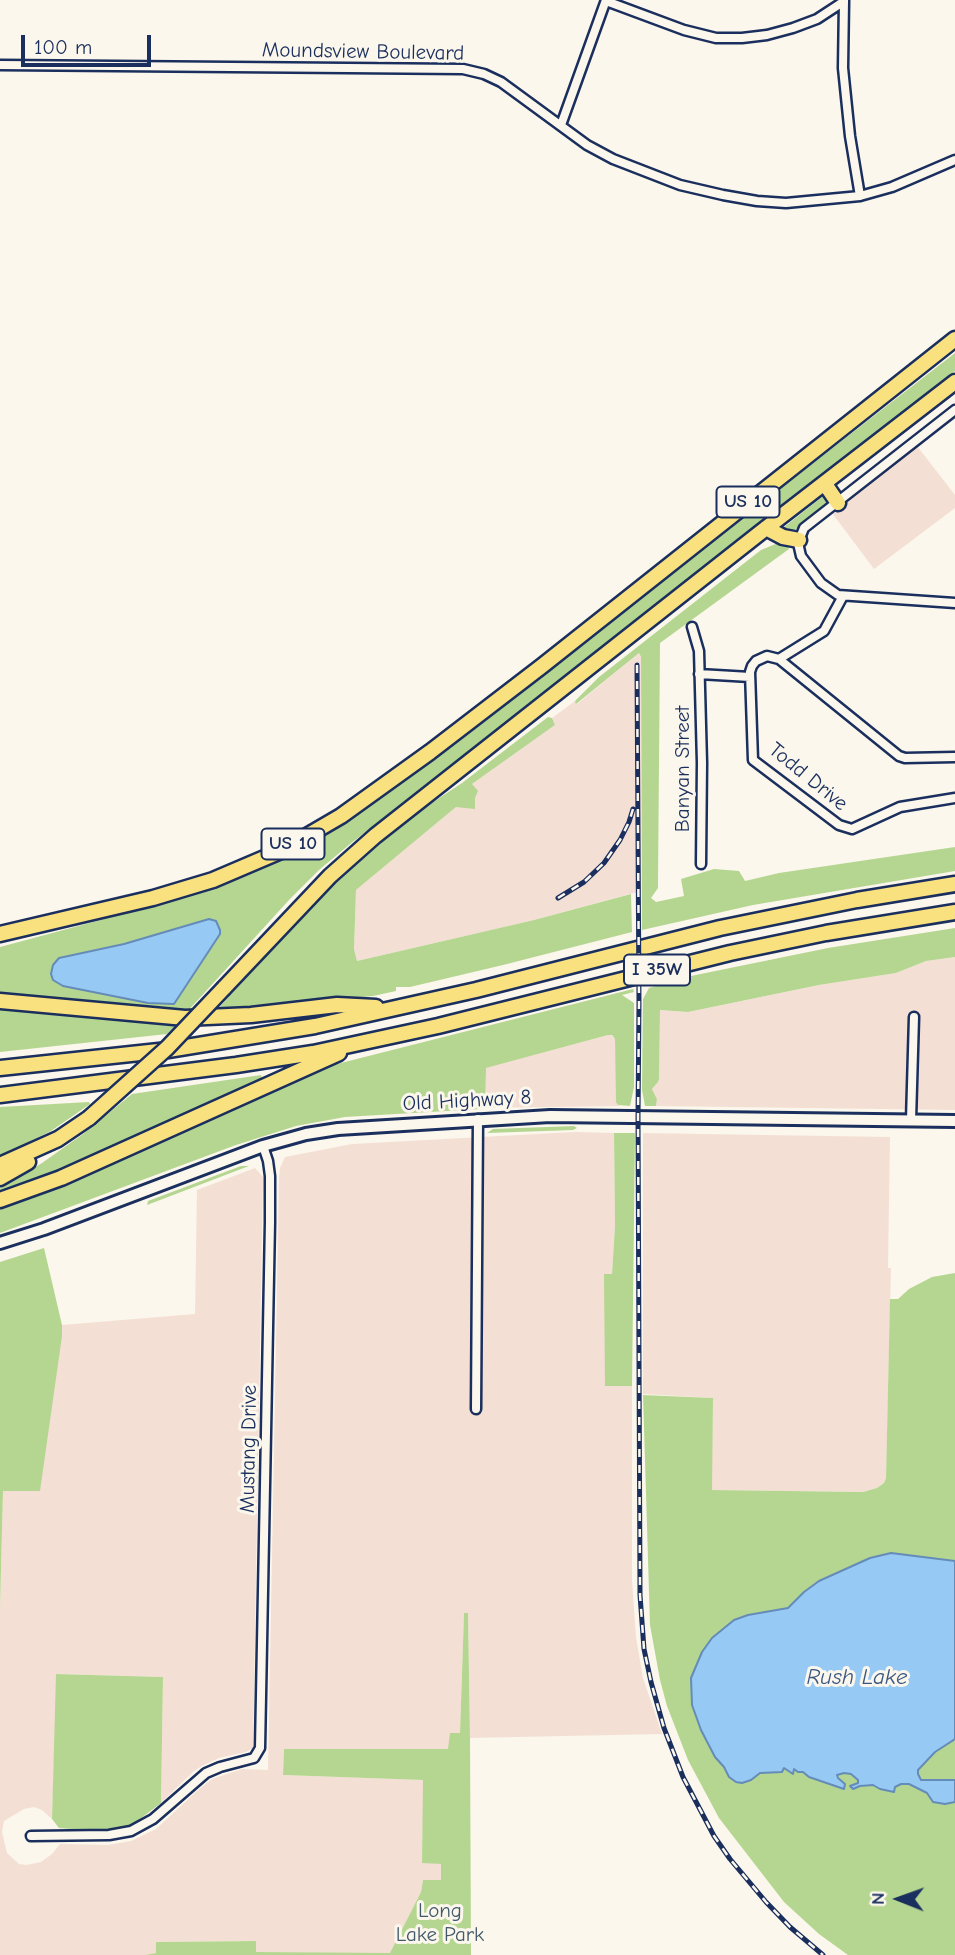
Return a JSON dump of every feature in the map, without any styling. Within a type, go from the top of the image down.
[{"type":"highway","name":"US 10","points":[[0,934],[153,898],[213,880],[281,851],[341,816],[542,666],[955,339]]},
{"type":"highway","name":"US 10","points":[[0,1165],[35,1151],[83,1122],[135,1079],[167,1048],[330,876],[375,836],[955,382]]},
{"type":"highway","points":[[825,484],[838,503]]},
{"type":"highway","points":[[763,530],[799,540]]},
{"type":"highway","name":"I 35W","points":[[0,1068],[168,1050],[315,1026],[476,990],[720,928],[820,906],[950,884]]},
{"type":"highway","name":"I 35W","points":[[0,1094],[236,1065],[362,1043],[741,950],[862,926],[955,912]]},
{"type":"highway","points":[[0,1001],[185,1018],[251,1015],[337,1004],[395,1008]]},
{"type":"highway","points":[[0,1200],[61,1178],[362,1043]]},
{"type":"highway","points":[[0,1178],[57,1143],[83,1122]]},
{"type":"street","points":[[561,125],[606,0],[684,30],[716,38],[767,35],[793,28],[817,19],[844,1]]},
{"type":"street","points":[[844,1],[843,68],[860,196]]},
{"type":"street","name":"Moundsview Boulevard","points":[[0,65],[463,69],[501,82],[587,145],[613,159],[680,185],[757,201],[786,203],[860,196],[892,187],[955,160]]},
{"type":"street","points":[[955,410],[804,528],[799,540],[801,556],[821,583],[838,595],[955,603]]},
{"type":"street","points":[[779,659],[824,631],[843,596]]},
{"type":"street","name":"Banyan Street","points":[[692,627],[699,651],[701,864]]},
{"type":"street","points":[[750,677],[752,666],[761,658],[767,656],[779,659],[899,756],[955,757]]},
{"type":"street","name":"Banyan Street","points":[[699,674],[750,677]]},
{"type":"street","name":"Todd Drive","points":[[750,677],[753,760],[839,825],[852,829],[900,807],[955,798]]},
{"type":"street","points":[[911,1120],[914,1017]]},
{"type":"street","name":"Old Highway 8","points":[[0,1243],[263,1146],[306,1134],[338,1129],[478,1119],[581,1116],[955,1121]]},
{"type":"street","points":[[476,1409],[478,1119]]},
{"type":"street","name":"Mustang Drive","points":[[31,1836],[109,1835],[131,1831],[153,1819],[206,1773],[254,1758],[258,1754],[263,1652],[270,1222],[270,1176],[263,1146]]},
{"type":"shaded area","points":[[917,446],[955,495],[955,508],[874,569],[832,513]]},
{"type":"shaded area","points":[[639,653],[641,891],[534,920],[357,961],[354,949],[356,890],[456,807],[474,805],[472,784],[555,725],[552,718],[575,701],[577,704]]},
{"type":"shaded area","points":[[955,957],[955,1110],[656,1106],[657,1099],[652,1089],[659,1079],[660,1010],[688,1012],[819,985],[896,973],[926,961]]},
{"type":"shaded area","points":[[608,1035],[615,1039],[620,1106],[483,1108],[485,1068]]},
{"type":"shaded area","points":[[574,1132],[614,1133],[615,1226],[612,1274],[605,1274],[605,1385],[632,1386],[632,1580],[636,1637],[643,1678],[662,1734],[470,1738],[468,1613],[464,1613],[460,1733],[448,1749],[284,1749],[283,1775],[424,1780],[422,1862],[441,1864],[441,1880],[423,1880],[421,1892],[390,1954],[255,1952],[255,1941],[156,1942],[156,1953],[145,1955],[0,1955],[0,1609],[3,1490],[39,1491],[62,1325],[195,1314],[197,1190],[255,1168],[263,1177],[253,1748],[202,1766],[161,1803],[163,1677],[57,1674],[52,1819],[34,1807],[24,1809],[4,1821],[2,1832],[7,1853],[19,1864],[26,1865],[41,1862],[60,1844],[108,1845],[131,1841],[156,1829],[212,1779],[242,1769],[268,1770],[279,1177],[285,1157],[352,1144]]},
{"type":"shaded area","points":[[643,1133],[890,1137],[888,1268],[891,1268],[886,1478],[877,1488],[863,1492],[711,1490],[713,1398],[643,1394]]},
{"type":"green space","points":[[955,353],[955,371],[319,870],[186,1013],[0,997],[0,947],[228,883],[295,852],[372,805]],"holes":[[[219,934],[174,1004],[148,1003],[63,986],[59,958],[124,944]]]},
{"type":"green space","points":[[827,493],[830,500],[828,507],[796,529],[785,531],[783,528]]},
{"type":"green space","points":[[778,543],[787,544],[789,549],[660,643],[658,888],[651,898],[656,902],[684,896],[681,879],[714,869],[739,871],[745,881],[779,873],[955,847],[955,871],[753,905],[642,930],[639,653],[576,704],[575,701],[599,677],[761,550]]},
{"type":"green space","points":[[548,717],[552,718],[555,725],[472,784],[478,791],[475,809],[456,807],[356,890],[354,949],[357,961],[534,920],[631,894],[632,932],[410,987],[396,987],[396,991],[373,996],[216,1011],[316,899],[340,876],[415,814],[462,783]]},
{"type":"green space","points":[[955,928],[955,957],[926,961],[896,973],[819,985],[688,1012],[660,1010],[659,1079],[652,1089],[657,1099],[656,1106],[645,1106],[642,1090],[643,999],[649,988],[691,976],[828,948]]},
{"type":"green space","points":[[633,989],[634,992],[622,995],[634,1003],[634,1087],[630,1106],[618,1105],[616,1102],[615,1039],[608,1035],[486,1068],[485,1103],[481,1109],[345,1117],[296,1126],[236,1145],[0,1233],[0,1204],[125,1157],[280,1084],[333,1065]]},
{"type":"green space","points":[[0,1005],[180,1022],[167,1034],[0,1052]]},
{"type":"green space","points":[[261,1075],[263,1083],[160,1131],[0,1195],[0,1188],[83,1134],[132,1094]]},
{"type":"green space","points":[[90,1104],[51,1131],[0,1156],[0,1107]]},
{"type":"green space","points":[[577,1128],[573,1130],[487,1133],[493,1129]]},
{"type":"green space","points":[[614,1133],[635,1133],[632,1386],[605,1386],[604,1274],[612,1274],[615,1226]]},
{"type":"green space","points":[[241,1166],[249,1166],[147,1205],[148,1201]]},
{"type":"green space","points":[[44,1248],[62,1325],[62,1336],[40,1491],[3,1491],[0,1609],[0,1262]]},
{"type":"green space","points":[[955,1273],[955,1561],[891,1553],[870,1558],[797,1598],[788,1608],[773,1611],[691,1678],[692,1705],[701,1730],[729,1777],[742,1783],[760,1773],[776,1773],[784,1768],[790,1773],[793,1769],[841,1788],[842,1782],[837,1775],[844,1773],[851,1774],[858,1780],[858,1783],[851,1786],[873,1785],[894,1792],[895,1787],[909,1784],[939,1801],[955,1802],[955,1955],[848,1955],[819,1934],[784,1902],[719,1818],[688,1760],[667,1706],[650,1625],[643,1395],[713,1398],[712,1490],[863,1492],[877,1488],[886,1478],[890,1299],[898,1299],[909,1289],[932,1277]]},
{"type":"green space","name":"Long Lake Park","points":[[464,1613],[468,1613],[471,1955],[145,1955],[156,1953],[156,1942],[256,1941],[256,1952],[390,1953],[421,1892],[423,1880],[441,1880],[441,1864],[422,1863],[423,1780],[283,1775],[284,1749],[448,1749],[450,1733],[460,1733]]},
{"type":"green space","points":[[56,1674],[163,1677],[161,1803],[123,1829],[59,1828],[52,1819]]},
{"type":"green space","points":[[955,1739],[955,1780],[920,1780],[918,1770],[935,1752]]},
{"type":"water","points":[[209,919],[216,921],[220,934],[174,1004],[148,1003],[63,986],[53,980],[53,965],[59,958],[124,944]]},
{"type":"water","name":"Rush Lake","points":[[891,1553],[955,1561],[955,1739],[935,1752],[918,1770],[918,1774],[921,1780],[955,1780],[955,1802],[933,1802],[927,1793],[909,1784],[895,1787],[894,1792],[873,1785],[853,1789],[850,1786],[858,1783],[858,1780],[851,1774],[844,1773],[837,1775],[845,1784],[844,1789],[794,1769],[793,1774],[784,1768],[782,1772],[760,1773],[751,1780],[736,1782],[729,1777],[715,1757],[692,1705],[691,1678],[702,1652],[712,1638],[734,1620],[788,1608],[819,1581],[870,1558]]},
{"type":"railway","points":[[637,665],[640,1595],[644,1649],[664,1728],[683,1777],[714,1836],[766,1902],[823,1955]]},
{"type":"railway","points":[[558,898],[584,882],[604,863],[620,840],[633,809]]}]
